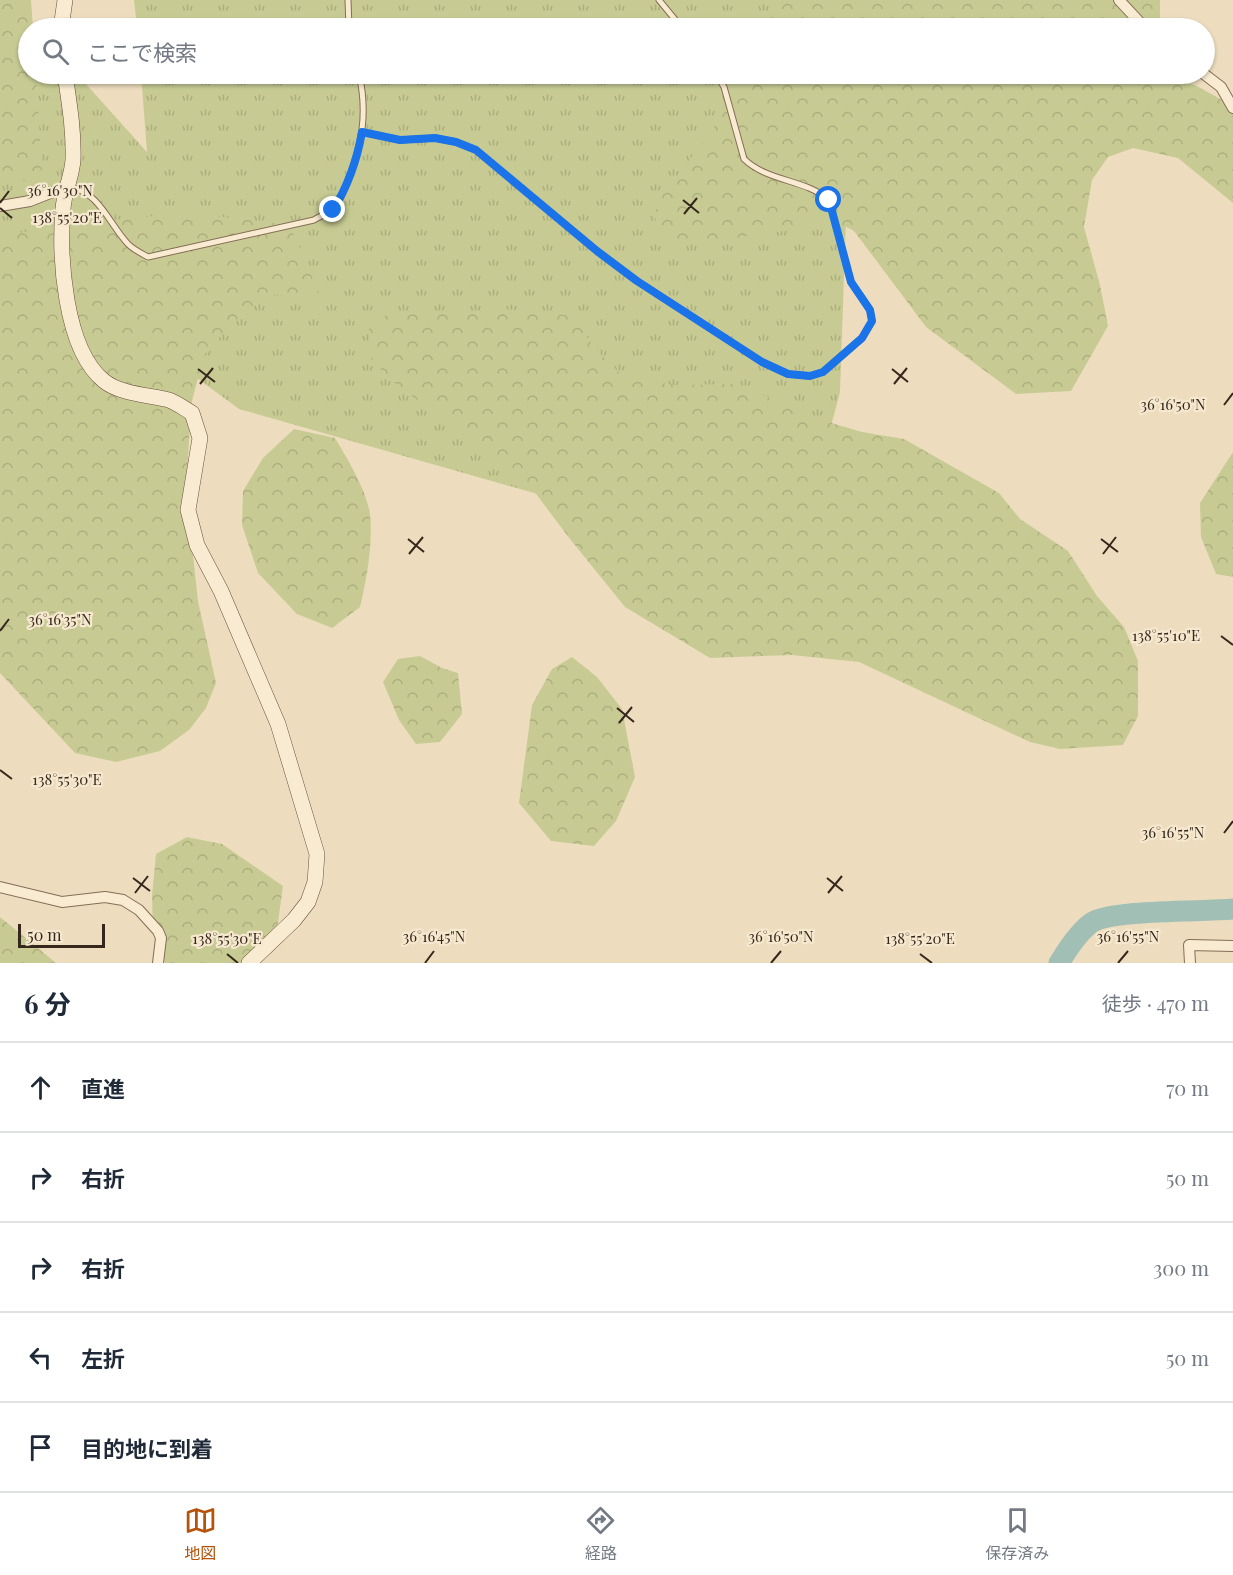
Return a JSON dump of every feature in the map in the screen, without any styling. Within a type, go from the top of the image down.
[{"type":"street","points":[[62,18],[65,0]]},
{"type":"street","points":[[1119,0],[1136,18]]},
{"type":"street","points":[[1215,82],[1221,87],[1233,108]]},
{"type":"street","points":[[67,84],[73,123],[73,162],[63,207],[62,274],[70,316],[84,357],[104,381],[134,394],[171,401],[192,413],[200,438],[188,510],[197,545],[221,591],[278,724],[317,854],[315,882],[308,902],[294,920],[249,963]]},
{"type":"street","points":[[0,206],[30,201],[68,186]]},
{"type":"street","points":[[0,887],[62,902],[105,897],[123,900],[139,910],[158,931],[161,938],[158,963]]},
{"type":"street","points":[[1190,963],[1189,945],[1233,946]]},
{"type":"lane","points":[[348,0],[349,18]]},
{"type":"lane","points":[[659,0],[674,18]]},
{"type":"lane","points":[[68,186],[80,188],[88,193],[129,244],[148,257],[314,220],[333,210],[358,156],[364,104],[361,84]]},
{"type":"lane","points":[[362,132],[400,140],[435,138],[456,142],[476,150],[597,251],[637,281],[762,362],[788,374],[810,376],[823,372],[862,338],[872,321],[870,310],[851,282],[829,200],[822,194],[753,168],[744,159],[722,84]]},
{"type":"green space","points":[[0,0],[11,0],[27,18],[18,18],[18,84],[86,84],[147,152],[142,84],[851,84],[840,392],[794,567],[239,409],[87,297],[0,465]]},
{"type":"green space","points":[[0,0],[31,0],[32,18],[18,18],[18,84],[37,84],[43,189],[0,169]]},
{"type":"green space","points":[[134,0],[854,0],[853,18],[136,18]]},
{"type":"green space","points":[[779,0],[1160,0],[1160,18],[770,18]]},
{"type":"green space","points":[[738,84],[1190,84],[1233,106],[1233,203],[1178,158],[1133,148],[1108,157],[1092,180],[1084,227],[1100,285],[1108,326],[1071,391],[1016,394],[926,327],[854,231],[822,214],[797,229],[686,245],[662,237],[654,215],[664,192],[712,131]]},
{"type":"green space","points":[[191,213],[290,225],[321,299],[269,294],[230,325],[204,355],[191,405],[186,493],[198,601],[216,683],[206,708],[189,730],[160,751],[116,762],[75,753],[0,673],[0,241],[7,235],[77,223]]},
{"type":"green space","points":[[505,309],[573,316],[595,349],[624,377],[674,385],[738,384],[821,420],[862,432],[904,439],[999,493],[1020,519],[1068,551],[1097,596],[1124,627],[1138,661],[1138,716],[1123,745],[1060,749],[1030,742],[859,662],[792,655],[710,658],[625,607],[521,474],[398,386],[372,361],[368,330],[383,316]]},
{"type":"green space","points":[[294,429],[335,438],[361,485],[370,514],[369,561],[360,607],[332,628],[297,614],[258,573],[242,525],[243,491],[263,458]]},
{"type":"green space","points":[[1233,452],[1233,577],[1216,574],[1201,537],[1200,503]]},
{"type":"green space","points":[[420,656],[442,668],[458,673],[462,714],[440,742],[416,744],[399,720],[383,682],[398,659]]},
{"type":"green space","points":[[572,657],[597,677],[622,709],[635,777],[616,821],[594,846],[551,841],[519,803],[532,705],[552,669]]},
{"type":"green space","points":[[187,837],[222,844],[283,886],[277,930],[255,963],[165,963],[153,930],[152,896],[156,854]]},
{"type":"green space","points":[[0,917],[56,963],[0,963]]},
{"type":"waterway","points":[[1059,963],[1082,932],[1091,923],[1102,919],[1137,913],[1233,909]]},
{"type":"route","points":[[333,210],[358,156],[362,132],[400,140],[435,138],[456,142],[476,150],[597,251],[637,281],[762,362],[788,374],[810,376],[823,372],[836,362],[862,338],[872,321],[870,310],[851,282],[829,200]]}]
